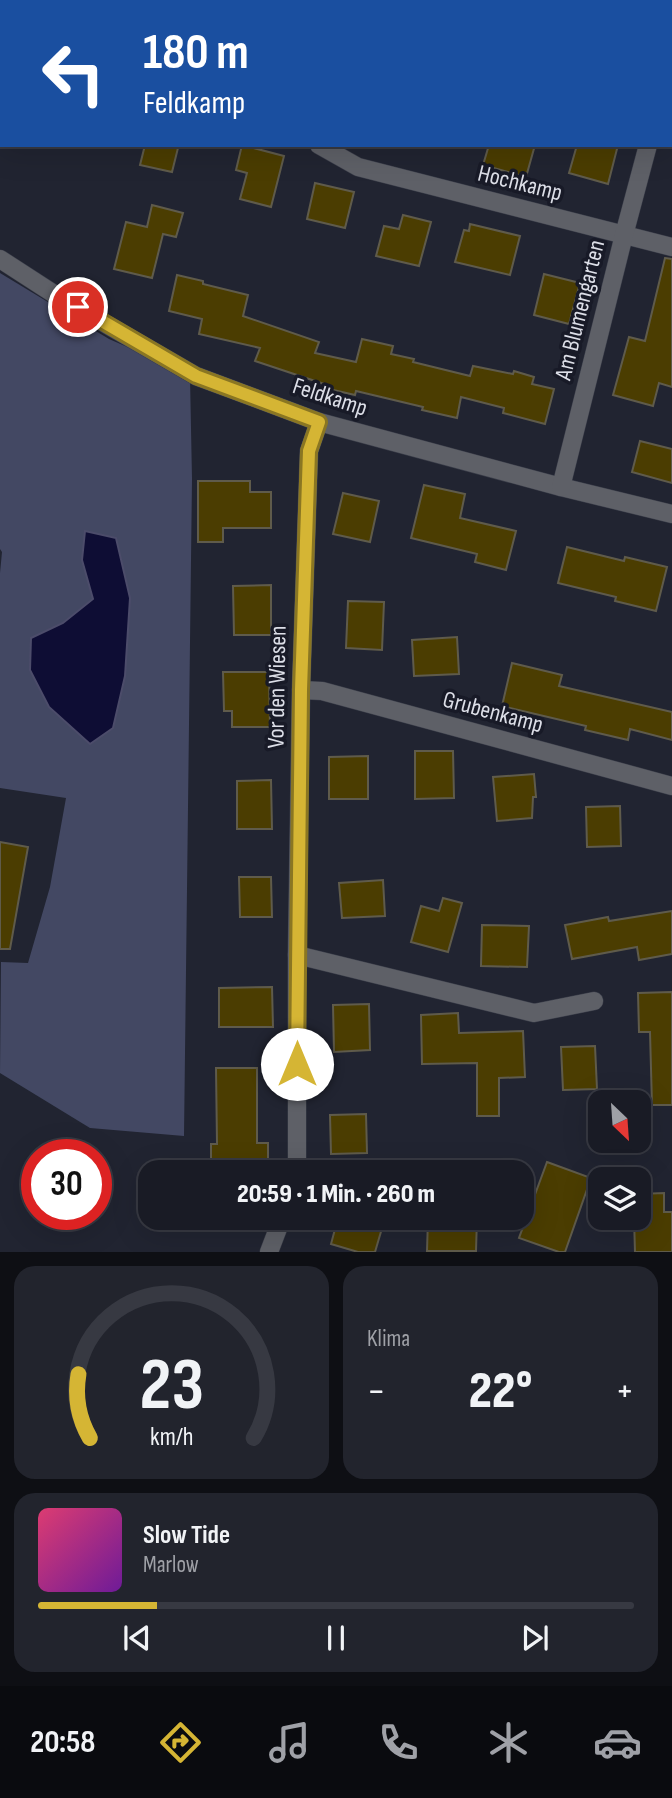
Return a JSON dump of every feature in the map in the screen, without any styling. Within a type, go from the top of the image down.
[{"type":"street","name":"Hochkamp","points":[[323,147],[358,167],[672,247]]},
{"type":"street","name":"Am Blumengarten","points":[[561,487],[647,147]]},
{"type":"street","name":"Feldkamp","points":[[0,259],[54,294],[196,376],[319,422],[672,514]]},
{"type":"street","name":"Vor den Wiesen","points":[[298,1160],[297,955],[301,690],[309,451],[319,422]]},
{"type":"street","name":"Grubenkamp","points":[[301,690],[322,691],[672,786]]},
{"type":"street","points":[[297,955],[534,1013],[594,1001]]},
{"type":"street","points":[[269,1252],[277,1230]]},
{"type":"shaded area","points":[[0,273],[109,339],[190,377],[192,479],[184,1136],[90,1128],[0,1073],[1,962],[28,963],[50,887],[66,798],[0,788]]},
{"type":"shaded area","points":[[85,531],[116,538],[130,598],[125,676],[113,728],[90,744],[49,707],[30,670],[31,638],[63,623],[93,599],[82,560]]},
{"type":"building","points":[[144,147],[178,148],[172,172],[140,165]]},
{"type":"building","points":[[242,147],[284,156],[271,207],[240,199],[247,173],[236,170]]},
{"type":"building","points":[[488,147],[534,147],[526,177],[483,165]]},
{"type":"building","points":[[576,147],[617,147],[608,184],[569,173]]},
{"type":"building","points":[[315,183],[354,192],[345,228],[307,219]]},
{"type":"building","points":[[152,205],[183,213],[176,237],[163,234],[152,278],[114,269],[126,222],[147,227]]},
{"type":"building","points":[[403,215],[431,222],[419,266],[376,256],[384,226],[399,229]]},
{"type":"building","points":[[470,224],[520,236],[510,275],[455,262],[464,230],[469,231]]},
{"type":"building","points":[[665,258],[672,259],[672,387],[659,383],[653,406],[613,395],[629,337],[645,341]]},
{"type":"building","points":[[544,274],[580,283],[569,324],[534,315]]},
{"type":"building","points":[[177,275],[248,295],[243,316],[319,342],[315,353],[356,362],[362,339],[393,346],[391,354],[414,359],[413,362],[470,376],[473,366],[513,374],[514,371],[534,377],[532,384],[554,389],[545,424],[503,413],[504,408],[461,397],[457,418],[356,391],[355,395],[329,389],[330,386],[255,361],[260,348],[199,334],[202,319],[169,311]]},
{"type":"building","points":[[640,441],[672,449],[672,483],[632,472]]},
{"type":"building","points":[[198,481],[250,481],[250,492],[271,492],[271,528],[223,528],[223,542],[198,542]]},
{"type":"building","points":[[424,485],[465,494],[460,518],[516,531],[506,570],[475,562],[477,554],[411,538]]},
{"type":"building","points":[[343,493],[379,501],[370,542],[333,534]]},
{"type":"building","points":[[567,547],[624,561],[625,557],[667,567],[656,611],[615,601],[616,597],[558,583]]},
{"type":"building","points":[[271,585],[271,635],[234,635],[233,586]]},
{"type":"building","points":[[348,601],[384,602],[382,650],[346,648]]},
{"type":"building","points":[[457,637],[459,674],[414,676],[412,640]]},
{"type":"building","points":[[512,663],[562,675],[559,686],[672,712],[672,740],[630,729],[628,740],[585,730],[586,726],[502,706]]},
{"type":"building","points":[[223,672],[269,672],[270,727],[232,727],[232,711],[224,711]]},
{"type":"building","points":[[415,751],[453,751],[454,798],[415,799]]},
{"type":"building","points":[[368,756],[368,799],[329,799],[329,757]]},
{"type":"building","points":[[534,774],[536,797],[533,797],[532,818],[497,821],[493,777]]},
{"type":"building","points":[[271,780],[272,829],[237,829],[237,781]]},
{"type":"building","points":[[620,806],[621,846],[587,847],[586,807]]},
{"type":"building","points":[[0,842],[28,847],[10,949],[0,949]]},
{"type":"building","points":[[239,877],[271,877],[272,917],[240,917]]},
{"type":"building","points":[[383,880],[385,916],[342,918],[339,883]]},
{"type":"building","points":[[443,898],[462,903],[448,952],[411,942],[421,906],[439,911]]},
{"type":"building","points":[[672,911],[672,954],[639,960],[637,947],[572,959],[565,925],[608,917],[609,921]]},
{"type":"building","points":[[482,925],[529,926],[527,967],[481,966]]},
{"type":"building","points":[[272,987],[273,1027],[219,1027],[219,988]]},
{"type":"building","points":[[672,992],[672,1105],[652,1105],[650,1032],[639,1032],[638,993]]},
{"type":"building","points":[[369,1004],[370,1050],[334,1052],[333,1005]]},
{"type":"building","points":[[458,1013],[459,1033],[523,1031],[525,1077],[499,1078],[499,1116],[477,1116],[477,1063],[422,1064],[421,1015]]},
{"type":"building","points":[[595,1046],[597,1089],[563,1090],[561,1047]]},
{"type":"building","points":[[216,1068],[257,1068],[257,1143],[268,1143],[268,1160],[211,1160],[211,1144],[217,1144]]},
{"type":"building","points":[[366,1114],[367,1153],[331,1154],[330,1115]]},
{"type":"building","points":[[547,1162],[588,1177],[588,1187],[565,1252],[519,1238],[522,1230],[534,1230],[534,1197]]},
{"type":"building","points":[[664,1193],[664,1212],[672,1212],[672,1252],[635,1252],[634,1230],[651,1230],[651,1194]]},
{"type":"building","points":[[335,1230],[381,1230],[375,1252],[358,1252],[331,1244]]},
{"type":"building","points":[[428,1230],[477,1230],[476,1251],[427,1251]]},
{"type":"route","points":[[78,307],[196,376],[319,422],[309,451],[301,690],[297,1064]]}]
